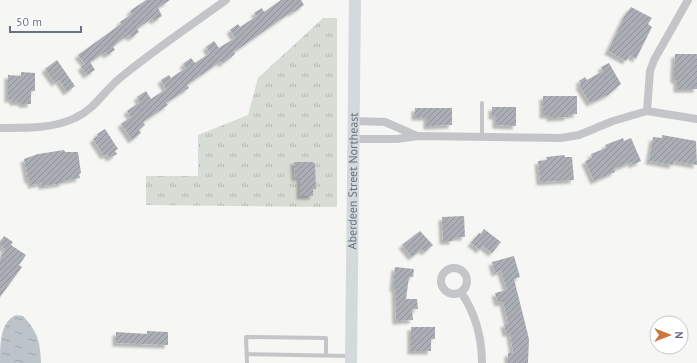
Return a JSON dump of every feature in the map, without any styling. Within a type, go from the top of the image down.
[{"type":"street","points":[[0,128],[33,128],[51,125],[75,118],[98,102],[118,79],[139,62],[226,0]]},
{"type":"street","name":"Aberdeen Street Northeast","points":[[351,359],[355,0]]},
{"type":"street","points":[[647,111],[652,66],[688,0]]},
{"type":"street","points":[[354,139],[397,139],[418,136],[482,138],[567,137],[580,135],[613,121],[647,111],[697,119]]},
{"type":"street","points":[[354,121],[385,122],[418,136]]},
{"type":"street","points":[[461,292],[469,303],[479,333],[482,363]]},
{"type":"lane","points":[[482,103],[482,138]]},
{"type":"lane","points":[[247,363],[246,338],[326,338],[326,355]]},
{"type":"lane","points":[[247,354],[326,355],[351,359]]},
{"type":"green space","points":[[323,18],[337,18],[337,207],[146,205],[146,176],[198,176],[198,135],[248,115],[258,78]]},
{"type":"water","points":[[16,315],[23,316],[35,332],[39,343],[41,363],[0,363],[0,348],[4,328],[11,318]]},
{"type":"building","points":[[146,0],[170,0],[158,8],[162,16],[154,21],[152,18],[137,29],[139,32],[131,38],[129,35],[119,41],[113,47],[115,50],[107,55],[105,52],[90,62],[95,70],[87,75],[81,67],[85,64],[78,55],[121,24],[120,22],[132,14],[130,11]]},
{"type":"building","points":[[281,0],[301,0],[304,5],[292,13],[291,12],[234,52],[235,54],[222,64],[221,61],[187,85],[189,88],[166,103],[168,105],[143,122],[145,125],[139,130],[141,133],[132,140],[121,124],[131,117],[127,111],[140,102],[137,97],[146,91],[151,99],[166,89],[161,80],[169,75],[171,78],[186,68],[183,64],[191,58],[195,63],[210,53],[206,47],[214,41],[219,48],[235,38],[230,30],[238,24],[240,27],[257,16],[254,13],[262,8],[264,12]]},
{"type":"building","points":[[631,7],[652,18],[648,24],[652,27],[636,59],[630,55],[626,61],[608,51],[625,15]]},
{"type":"building","points":[[675,54],[697,54],[697,89],[677,89],[677,80],[674,80]]},
{"type":"building","points":[[57,60],[75,86],[67,92],[59,80],[55,83],[45,69]]},
{"type":"building","points":[[609,63],[621,84],[608,95],[590,103],[579,85],[581,84],[579,81],[585,77],[587,80],[603,71],[601,67]]},
{"type":"building","points":[[21,72],[35,73],[35,91],[31,91],[31,104],[22,104],[22,102],[13,102],[13,99],[8,99],[8,75],[21,76]]},
{"type":"building","points":[[543,96],[577,96],[577,114],[568,115],[568,117],[550,118],[550,115],[543,115]]},
{"type":"building","points":[[492,107],[516,107],[516,126],[496,125],[496,116],[492,116]]},
{"type":"building","points":[[415,108],[452,108],[452,125],[427,126],[427,117],[415,117]]},
{"type":"building","points":[[105,129],[118,149],[115,151],[117,154],[110,158],[107,154],[104,156],[93,139],[98,136],[97,134]]},
{"type":"building","points":[[662,135],[696,141],[697,165],[674,161],[673,165],[649,161],[653,137],[662,138]]},
{"type":"building","points":[[623,138],[624,141],[631,138],[641,161],[632,165],[632,162],[614,169],[615,172],[594,181],[585,161],[592,158],[591,154],[606,148],[605,145]]},
{"type":"building","points":[[64,150],[65,152],[78,152],[81,173],[79,174],[80,178],[63,181],[63,183],[42,186],[42,183],[31,185],[31,180],[28,180],[24,159],[38,154]]},
{"type":"building","points":[[564,155],[565,157],[572,157],[574,180],[540,182],[538,161],[547,160],[546,157]]},
{"type":"building","points":[[294,162],[313,162],[315,164],[316,189],[313,189],[313,196],[300,196],[300,177],[295,178]]},
{"type":"building","points":[[464,216],[465,237],[453,237],[453,241],[443,241],[442,217]]},
{"type":"building","points":[[484,229],[501,242],[492,253],[483,246],[480,250],[471,243],[479,233],[481,234]]},
{"type":"building","points":[[420,231],[433,245],[425,252],[422,249],[412,257],[402,245]]},
{"type":"building","points":[[4,236],[13,242],[11,245],[26,255],[19,265],[22,267],[0,297],[0,260],[5,249],[0,245],[0,242]]},
{"type":"building","points":[[514,256],[520,277],[514,279],[529,339],[528,363],[508,363],[508,353],[513,353],[510,333],[506,333],[504,324],[508,323],[503,302],[498,303],[495,293],[507,290],[501,271],[495,273],[492,262]]},
{"type":"building","points":[[395,267],[414,269],[413,277],[409,277],[406,299],[417,299],[418,309],[412,309],[413,320],[396,321],[395,288],[393,288]]},
{"type":"building","points":[[411,327],[435,327],[435,339],[431,339],[431,351],[411,351]]},
{"type":"building","points":[[147,331],[168,332],[168,345],[116,343],[116,332],[147,334]]}]
